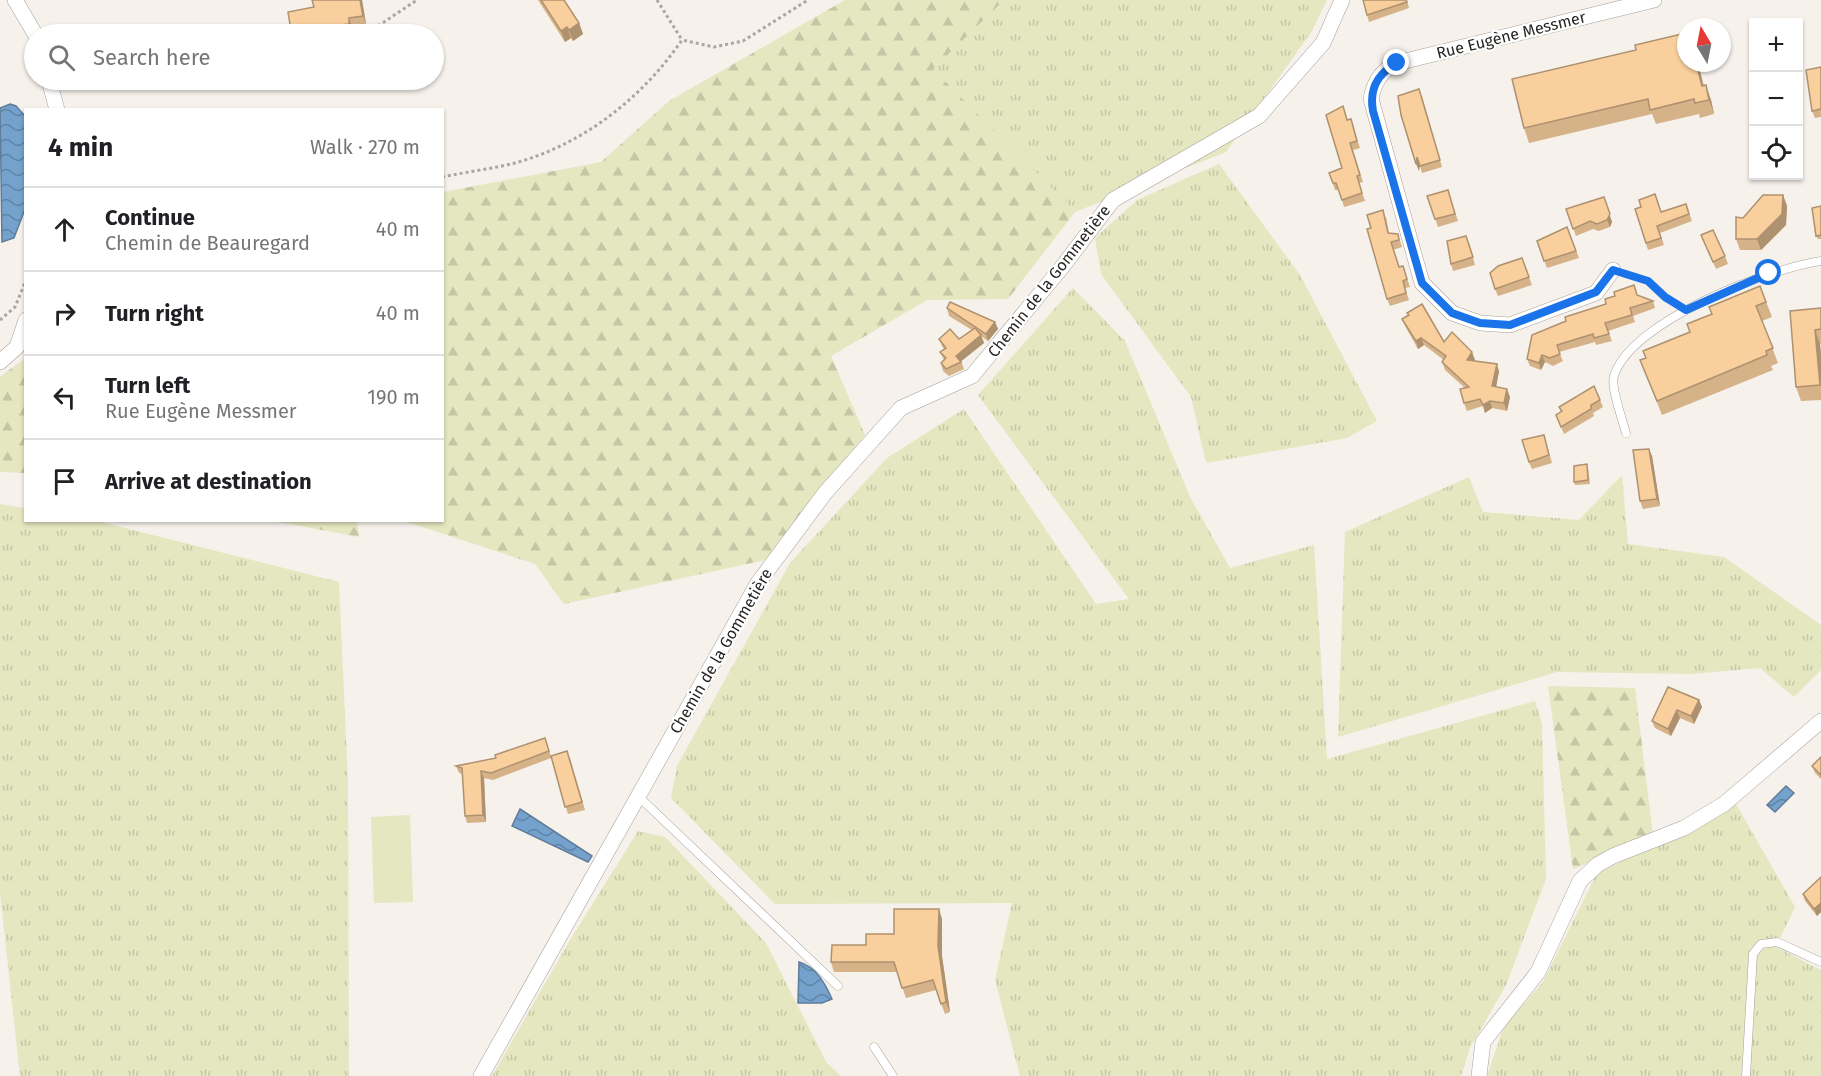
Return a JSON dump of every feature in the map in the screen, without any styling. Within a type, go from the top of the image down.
[{"type":"street","points":[[15,0],[29,24]]},
{"type":"street","name":"Chemin de la Gommetière","points":[[481,1076],[758,583],[825,493],[901,408],[972,376],[1063,266],[1113,200],[1259,116],[1323,43],[1342,0]]},
{"type":"street","name":"Rue Eugène Messmer","points":[[1613,270],[1596,292],[1510,325],[1480,323],[1452,313],[1422,283],[1371,99],[1376,82],[1382,74],[1397,63],[1617,4],[1654,0]]},
{"type":"street","points":[[52,90],[56,108]]},
{"type":"street","points":[[0,362],[17,347],[24,326]]},
{"type":"street","points":[[1479,1076],[1483,1042],[1539,972],[1580,881],[1597,865],[1613,856],[1683,828],[1724,804],[1821,721]]},
{"type":"lane","points":[[1626,434],[1612,378],[1620,360],[1657,327],[1686,310],[1769,273],[1821,261]]},
{"type":"lane","points":[[638,796],[838,986]]},
{"type":"lane","points":[[1746,1076],[1753,954],[1761,944],[1777,942],[1821,962]]},
{"type":"lane","points":[[874,1047],[893,1076]]},
{"type":"path","points":[[381,24],[417,0]]},
{"type":"path","points":[[657,0],[682,40],[714,47],[743,41],[808,0]]},
{"type":"path","points":[[444,177],[516,162],[572,141],[636,98],[662,69],[682,40]]},
{"type":"path","points":[[1613,270],[1648,281],[1665,297],[1686,310]]},
{"type":"path","points":[[0,320],[15,307],[24,285]]},
{"type":"green space","points":[[845,0],[1004,0],[933,69],[1075,212],[1008,299],[927,300],[831,356],[865,435],[765,560],[564,604],[535,564],[407,522],[444,522],[444,192],[601,162],[669,101]]},
{"type":"green space","points":[[1004,0],[1327,0],[1312,31],[1226,152],[1075,212],[932,69]]},
{"type":"green space","points":[[1219,164],[1300,275],[1377,421],[1347,438],[1206,463],[1191,397],[1101,274],[1095,238],[1137,200]]},
{"type":"green space","points":[[1073,288],[1125,341],[1190,497],[1230,568],[1314,545],[1327,759],[1535,701],[1542,724],[1546,879],[1506,985],[1470,1048],[1461,1076],[1020,1076],[995,980],[1012,903],[775,904],[671,798],[677,766],[790,563],[887,458],[964,409],[1096,604],[1129,599],[978,395]]},
{"type":"green space","points":[[24,359],[24,473],[0,472],[0,377]]},
{"type":"green space","points":[[1622,475],[1628,544],[1724,557],[1821,625],[1821,670],[1794,697],[1760,668],[1691,674],[1557,672],[1338,737],[1345,532],[1469,477],[1483,512],[1579,520]]},
{"type":"green space","points":[[0,504],[24,508],[24,522],[101,522],[339,582],[348,783],[349,1076],[20,1076],[0,893]]},
{"type":"green space","points":[[278,522],[357,522],[359,537]]},
{"type":"green space","points":[[1548,686],[1635,688],[1653,836],[1573,869]]},
{"type":"green space","points":[[1736,804],[1795,907],[1776,947],[1821,970],[1821,1076],[1487,1076],[1504,1026],[1543,982],[1596,875],[1654,843]]},
{"type":"green space","points":[[410,815],[413,902],[374,903],[371,817]]},
{"type":"green space","points":[[638,831],[665,837],[766,943],[826,1062],[841,1076],[492,1076],[567,945]]},
{"type":"water","points":[[10,104],[16,106],[24,115],[24,212],[14,238],[2,242],[0,108]]},
{"type":"water","points":[[1786,786],[1794,793],[1775,812],[1767,805]]},
{"type":"water","points":[[520,809],[592,856],[588,862],[512,826]]},
{"type":"water","points":[[799,962],[805,964],[819,976],[832,999],[822,1003],[798,1003]]},
{"type":"building","points":[[312,0],[360,0],[363,16],[349,18],[349,24],[290,24],[288,12],[314,7]]},
{"type":"building","points":[[541,0],[564,0],[579,23],[569,30],[567,27],[561,31]]},
{"type":"building","points":[[1363,0],[1406,0],[1407,2],[1367,15]]},
{"type":"building","points":[[1677,35],[1677,72],[1698,72],[1702,86],[1706,85],[1709,100],[1695,103],[1694,99],[1650,110],[1648,99],[1524,128],[1512,79],[1636,50],[1635,45]]},
{"type":"building","points":[[1821,67],[1821,109],[1812,111],[1806,70]]},
{"type":"building","points":[[1419,89],[1440,160],[1420,166],[1417,157],[1416,164],[1401,115],[1398,96]]},
{"type":"building","points":[[1343,106],[1347,120],[1351,119],[1357,141],[1350,143],[1360,175],[1357,176],[1362,193],[1342,200],[1336,183],[1333,183],[1329,173],[1342,168],[1326,115]]},
{"type":"building","points":[[1448,190],[1455,214],[1435,219],[1427,196]]},
{"type":"building","points":[[1655,194],[1661,212],[1686,204],[1689,214],[1657,226],[1661,238],[1646,243],[1635,209],[1641,207],[1639,200]]},
{"type":"building","points":[[1763,195],[1783,195],[1782,214],[1757,239],[1736,239],[1736,217],[1743,218]]},
{"type":"building","points":[[1604,197],[1610,214],[1607,220],[1597,224],[1590,221],[1573,229],[1566,209]]},
{"type":"building","points":[[1821,206],[1821,235],[1816,236],[1812,208]]},
{"type":"building","points":[[1383,210],[1388,233],[1398,234],[1399,240],[1391,242],[1399,267],[1403,266],[1407,279],[1403,281],[1406,293],[1387,299],[1367,229],[1371,228],[1367,215]]},
{"type":"building","points":[[1567,227],[1576,251],[1544,261],[1537,241]]},
{"type":"building","points":[[1713,230],[1725,256],[1713,262],[1701,235]]},
{"type":"building","points":[[1466,236],[1473,257],[1451,264],[1447,241]]},
{"type":"building","points":[[1522,258],[1529,277],[1495,289],[1490,273],[1498,266]]},
{"type":"building","points":[[1634,285],[1637,295],[1653,301],[1630,308],[1632,315],[1605,323],[1609,334],[1594,338],[1593,334],[1557,345],[1560,354],[1550,358],[1542,355],[1539,363],[1527,359],[1532,335],[1566,321],[1565,317],[1606,304],[1605,299],[1615,296],[1614,292]]},
{"type":"building","points":[[1760,286],[1766,302],[1756,306],[1773,348],[1766,351],[1767,355],[1657,401],[1640,360],[1646,358],[1643,351],[1690,332],[1687,324],[1712,314],[1709,307]]},
{"type":"building","points":[[950,302],[995,322],[986,334],[947,308]]},
{"type":"building","points":[[1422,304],[1444,342],[1452,332],[1472,352],[1467,360],[1497,364],[1492,386],[1507,389],[1504,403],[1490,401],[1483,405],[1480,399],[1464,403],[1460,389],[1469,387],[1442,362],[1446,356],[1421,338],[1416,341],[1402,319]]},
{"type":"building","points":[[1821,308],[1821,329],[1815,330],[1820,385],[1796,387],[1790,311]]},
{"type":"building","points":[[975,328],[981,335],[956,356],[961,362],[946,369],[941,363],[946,358],[940,352],[946,348],[939,339],[950,329],[959,339]]},
{"type":"building","points":[[1594,386],[1600,400],[1591,405],[1591,409],[1561,427],[1556,415],[1562,411],[1559,407]]},
{"type":"building","points":[[1544,435],[1549,455],[1529,462],[1522,440]]},
{"type":"building","points":[[1649,449],[1657,499],[1640,501],[1633,450]]},
{"type":"building","points":[[1587,464],[1588,480],[1574,482],[1574,466]]},
{"type":"building","points":[[1668,687],[1699,700],[1691,716],[1677,710],[1668,729],[1652,721]]},
{"type":"building","points":[[545,738],[549,751],[491,773],[481,771],[483,815],[465,816],[462,768],[456,766],[496,758],[495,755]]},
{"type":"building","points":[[567,751],[582,802],[565,807],[551,756]]},
{"type":"building","points":[[1821,757],[1821,775],[1812,766]]},
{"type":"building","points":[[1821,877],[1821,903],[1814,909],[1803,894]]},
{"type":"building","points":[[894,909],[939,909],[938,946],[946,1002],[941,1004],[933,980],[902,988],[894,962],[831,962],[832,945],[866,945],[866,934],[894,934]]},
{"type":"route","points":[[1397,63],[1386,69],[1376,82],[1371,99],[1373,111],[1422,283],[1452,313],[1480,323],[1510,325],[1596,292],[1613,270],[1648,281],[1665,297],[1686,310],[1769,273]]}]
